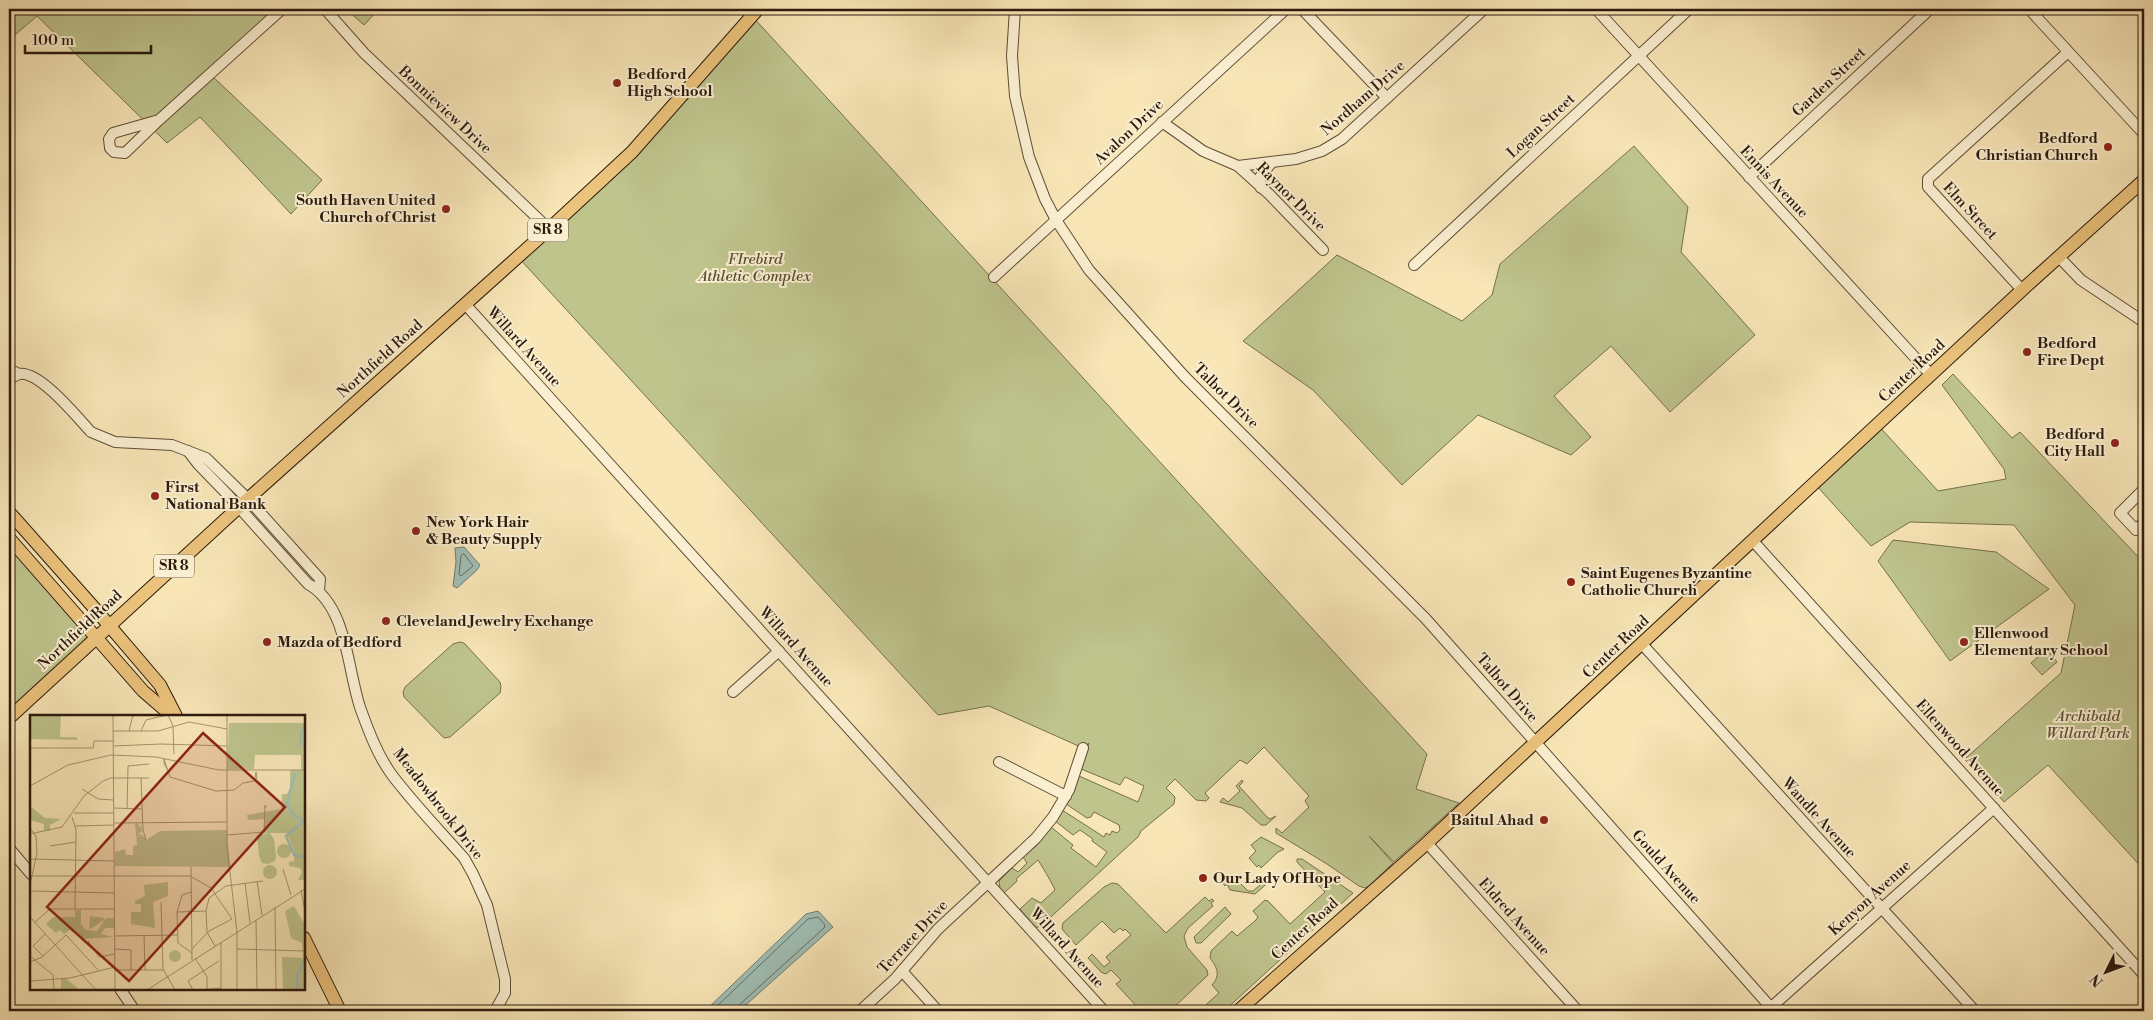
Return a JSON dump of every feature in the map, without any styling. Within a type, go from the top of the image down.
[{"type":"main road","name":"Northfield Road","points":[[9,718],[109,625],[549,229],[639,145],[758,9]]},
{"type":"main road","name":"Center Road","points":[[1238,1011],[1535,744],[2022,290],[2144,180]]},
{"type":"main road","points":[[9,512],[160,684],[176,715]]},
{"type":"main road","points":[[9,538],[143,691],[171,715]]},
{"type":"main road","points":[[305,940],[340,1011]]},
{"type":"street","points":[[159,120],[114,133],[109,139],[110,148],[114,152],[125,153],[282,9]]},
{"type":"street","name":"Bonnieview Drive","points":[[325,9],[364,54],[549,229]]},
{"type":"street","name":"Talbot Drive","points":[[1015,9],[1012,56],[1015,96],[1034,170],[1056,220],[1089,270],[1184,376],[1426,620],[1535,744]]},
{"type":"street","name":"Avalon Drive","points":[[994,277],[1286,9]]},
{"type":"street","points":[[1302,9],[1387,98]]},
{"type":"street","name":"Nordham Drive","points":[[1238,166],[1296,159],[1322,151],[1342,139],[1484,9]]},
{"type":"street","name":"Ennis Avenue","points":[[1596,9],[1931,375]]},
{"type":"street","name":"Logan Street","points":[[1414,265],[1688,9]]},
{"type":"street","name":"Garden Street","points":[[1749,177],[1930,9]]},
{"type":"street","points":[[2029,9],[2144,134]]},
{"type":"street","name":"Elm Street","points":[[2022,290],[1928,187],[1928,179],[2068,52]]},
{"type":"street","points":[[1162,122],[1189,143],[1238,166]]},
{"type":"street","points":[[1261,188],[1260,177],[1272,162]]},
{"type":"street","name":"Raynor Drive","points":[[1238,166],[1322,250]]},
{"type":"street","points":[[2059,257],[2081,280],[2144,322]]},
{"type":"street","name":"Willard Avenue","points":[[465,304],[1104,1011]]},
{"type":"street","name":"Meadowbrook Drive","points":[[9,369],[19,374],[26,374],[41,382],[91,432],[100,437],[114,442],[172,446],[188,451],[198,464],[244,503],[308,584],[319,590],[330,603],[340,629],[360,708],[380,755],[392,774],[464,858],[487,905],[506,979],[505,993],[495,1011]]},
{"type":"street","points":[[9,379],[19,374]]},
{"type":"street","points":[[2144,489],[2120,513],[2136,530],[2144,522]]},
{"type":"street","name":"Ellenwood Avenue","points":[[1753,541],[2144,975]]},
{"type":"street","name":"Wandle Avenue","points":[[1642,644],[1975,1011]]},
{"type":"street","points":[[733,692],[779,651]]},
{"type":"street","name":"Gould Avenue","points":[[1535,744],[1771,1010]]},
{"type":"street","name":"Terrace Drive","points":[[860,1011],[902,972],[938,928],[1036,838],[1053,817],[1066,796],[1077,770],[1083,748]]},
{"type":"street","points":[[999,762],[1066,796]]},
{"type":"street","name":"Kenyon Avenue","points":[[1771,1010],[1880,908],[1994,808]]},
{"type":"street","name":"Eldred Avenue","points":[[1427,843],[1578,1011]]},
{"type":"street","points":[[9,848],[30,873]]},
{"type":"street","points":[[902,972],[938,1011]]},
{"type":"street","points":[[121,990],[135,1011]]},
{"type":"green space","points":[[9,9],[282,9],[210,74],[322,180],[291,214],[200,117],[167,143],[37,16],[9,40]]},
{"type":"green space","points":[[346,9],[379,9],[364,25]]},
{"type":"green space","name":"FIrebird Athletic Complex","points":[[752,16],[1427,754],[1416,789],[1459,803],[1394,862],[1369,836],[1393,863],[1369,886],[1365,888],[1359,886],[1276,833],[1276,828],[1282,833],[1309,807],[1305,801],[1309,796],[1264,747],[1247,764],[1240,760],[1205,793],[1209,798],[1206,801],[1196,800],[1175,779],[1166,788],[1175,797],[1174,804],[1141,831],[1138,837],[1042,925],[1036,928],[1020,909],[1032,898],[1041,903],[1055,890],[1038,860],[1016,879],[1017,881],[1004,893],[1000,888],[999,881],[1012,868],[1018,872],[1027,863],[1023,857],[1036,846],[1051,827],[1073,845],[1071,848],[1096,867],[1107,852],[1080,830],[1073,835],[1055,821],[1062,810],[1104,837],[1106,833],[1110,835],[1112,831],[1117,833],[1120,830],[1119,825],[1094,812],[1091,817],[1087,818],[1066,804],[1079,776],[1138,802],[1144,786],[1125,777],[1120,785],[1081,769],[1089,743],[1083,748],[989,706],[938,715],[518,257],[639,145]]},
{"type":"green space","points":[[1634,146],[1688,207],[1681,252],[1755,335],[1670,412],[1611,346],[1554,396],[1591,437],[1571,455],[1478,415],[1402,485],[1313,390],[1243,341],[1337,255],[1462,321],[1492,295],[1500,264]]},
{"type":"green space","name":"Archibald Willard Park","points":[[1953,374],[2012,438],[2020,432],[2144,563],[2144,870],[2048,765],[2004,802],[1966,758],[2061,673],[2075,605],[2014,525],[1910,522],[1871,546],[1815,484],[1878,425],[1938,491],[2006,479],[2004,469],[1942,385]]},
{"type":"green space","points":[[9,538],[96,637],[9,718]]},
{"type":"green space","points":[[1893,540],[1996,552],[2049,589],[1950,661],[1878,561]]},
{"type":"green space","points":[[464,643],[500,682],[500,693],[450,737],[444,738],[404,697],[403,692],[405,687],[453,644]]},
{"type":"green space","points":[[2047,649],[2057,662],[2042,675],[2031,663]]},
{"type":"green space","points":[[1242,780],[1243,782],[1239,786],[1267,817],[1270,819],[1276,816],[1266,825],[1261,825],[1242,808],[1220,802],[1223,798],[1228,802],[1240,791],[1236,786]]},
{"type":"green space","points":[[1261,837],[1284,849],[1278,852],[1261,868],[1259,865],[1257,867],[1249,858],[1256,851],[1251,845]]},
{"type":"green space","points":[[1297,859],[1302,859],[1353,893],[1224,1011],[1199,1011],[1219,993],[1212,985],[1217,974],[1215,965],[1210,958],[1211,951],[1232,931],[1237,936],[1256,920],[1258,917],[1253,911],[1265,900],[1268,901],[1290,924],[1325,892],[1297,862]]},
{"type":"green space","points":[[1231,874],[1248,891],[1253,891],[1260,885],[1260,880],[1264,876],[1270,876],[1270,881],[1255,894],[1230,890],[1227,884],[1225,886],[1222,882]]},
{"type":"green space","points":[[1112,883],[1118,884],[1166,933],[1205,897],[1209,901],[1212,899],[1214,901],[1211,903],[1213,906],[1188,928],[1184,936],[1187,947],[1207,970],[1208,975],[1170,1011],[1141,1011],[1116,984],[1121,980],[1111,970],[1106,974],[1101,972],[1088,958],[1092,954],[1104,967],[1110,962],[1106,957],[1131,935],[1125,929],[1123,931],[1120,928],[1114,933],[1102,921],[1076,945],[1062,929],[1063,923],[1104,887]]},
{"type":"green space","points":[[1225,907],[1231,914],[1201,943],[1196,943],[1194,937]]},
{"type":"water","points":[[464,547],[480,565],[457,588],[453,586],[456,562],[455,548]]},
{"type":"water","points":[[818,911],[833,927],[739,1011],[705,1011],[806,914]]},
{"type":"place","name":"Bedford High School","points":[[617,83]]},
{"type":"place","name":"Bedford Christian Church","points":[[2108,147]]},
{"type":"place","name":"South Haven United Church of Christ","points":[[446,209]]},
{"type":"place","name":"Bedford Fire Dept","points":[[2027,352]]},
{"type":"place","name":"Bedford City Hall","points":[[2115,443]]},
{"type":"place","name":"First National Bank","points":[[155,496]]},
{"type":"place","name":"New York Hair & Beauty Supply","points":[[416,531]]},
{"type":"place","name":"Saint Eugenes Byzantine Catholic Church","points":[[1571,582]]},
{"type":"place","name":"Cleveland Jewelry Exchange","points":[[386,621]]},
{"type":"place","name":"Mazda of Bedford","points":[[267,642]]},
{"type":"place","name":"Ellenwood Elementary School","points":[[1964,642]]},
{"type":"place","name":"Baitul Ahad","points":[[1544,820]]},
{"type":"place","name":"Our Lady Of Hope","points":[[1203,878]]}]
